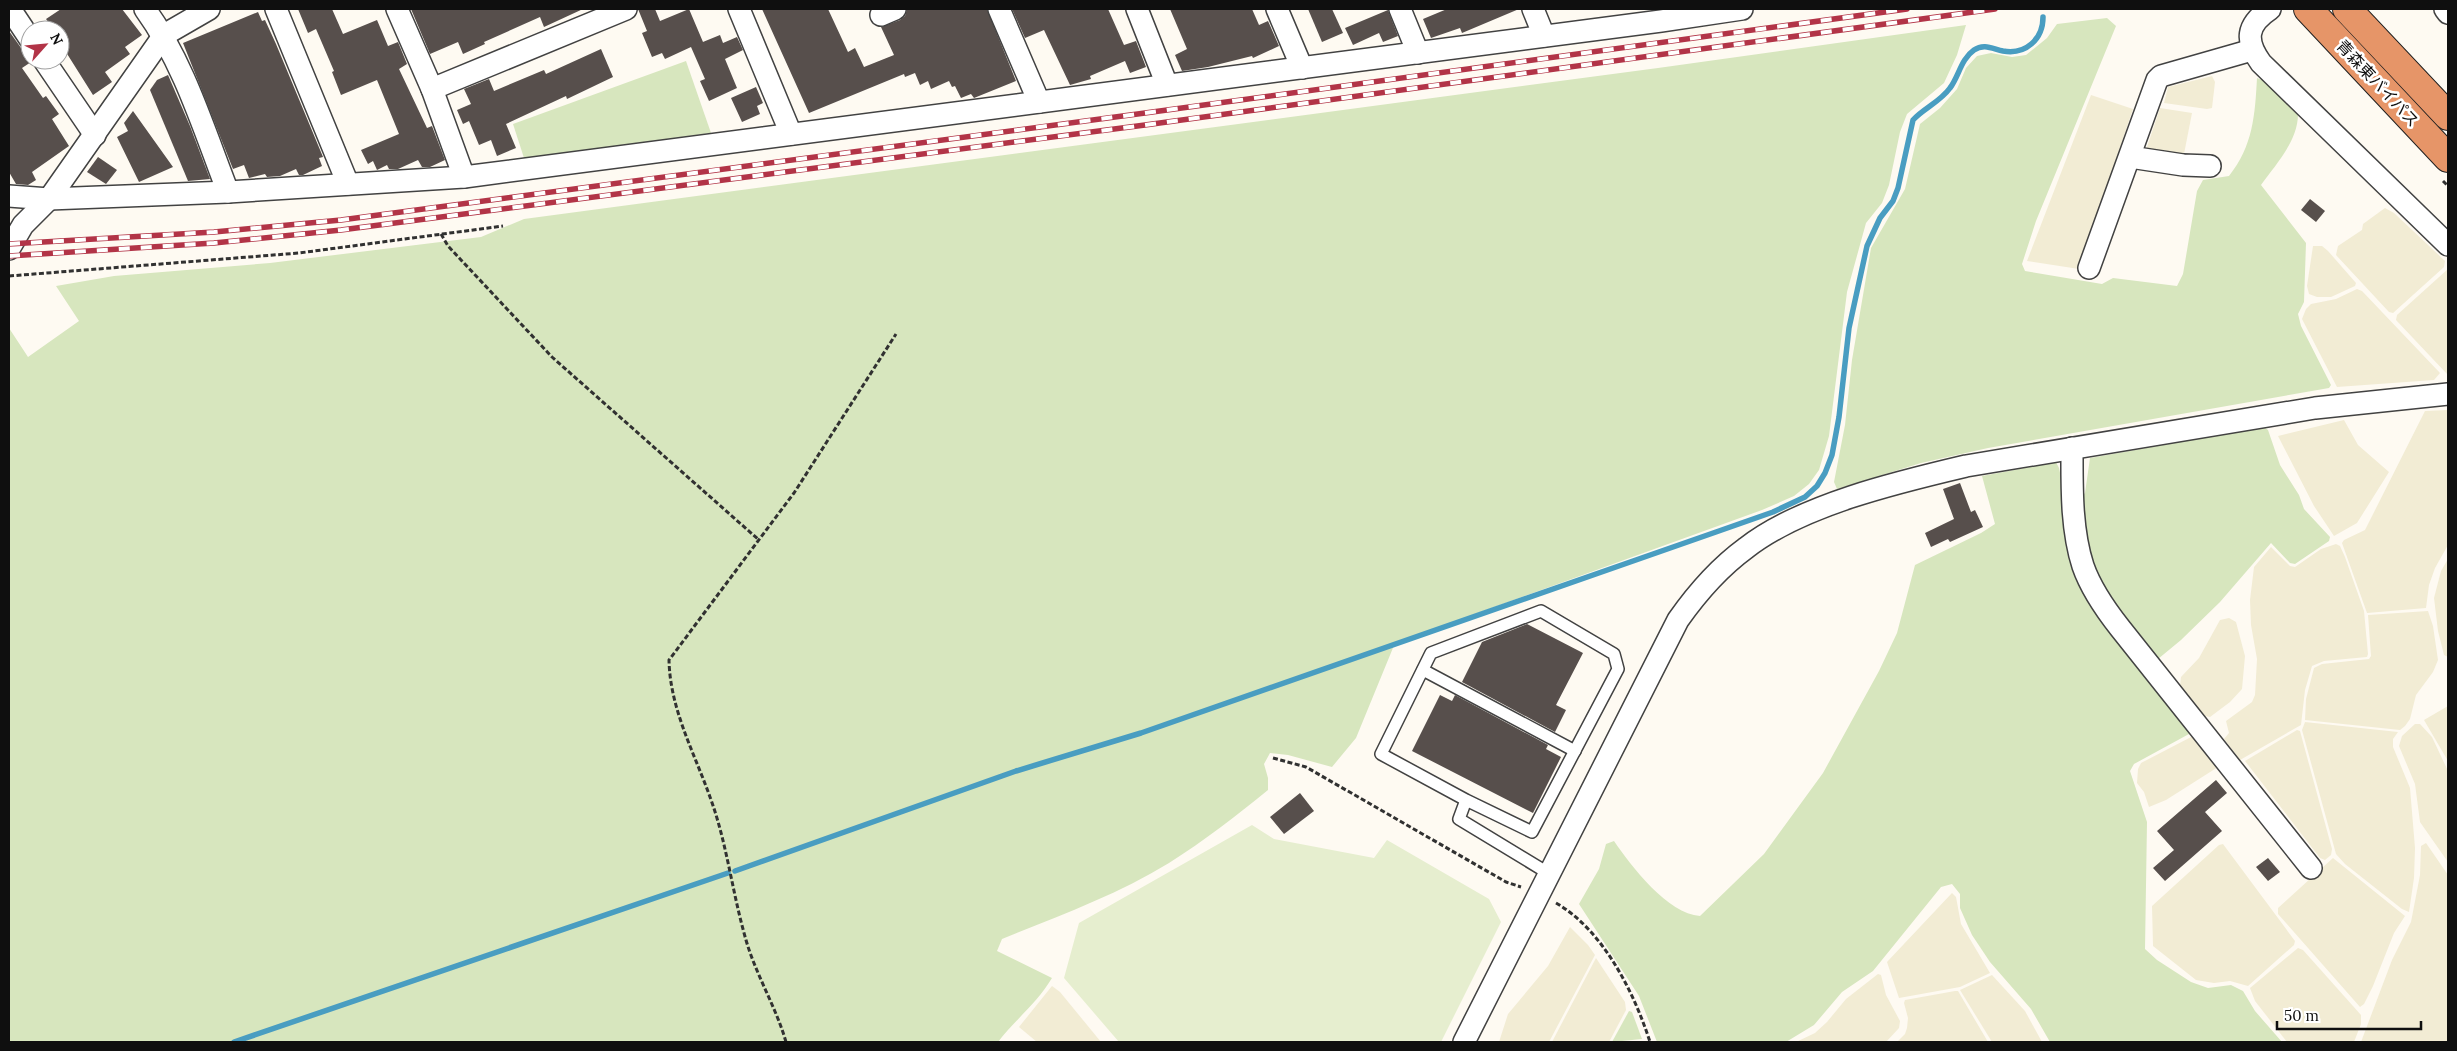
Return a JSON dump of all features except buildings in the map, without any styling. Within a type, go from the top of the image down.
[{"type":"highway","name":"青森東バイパス","points":[[2308,9],[2448,158]]},
{"type":"highway","name":"青森東バイパス","points":[[2348,9],[2448,116]]},
{"type":"street","points":[[10,9],[20,24]]},
{"type":"street","points":[[144,9],[164,35],[189,90],[228,192]]},
{"type":"street","points":[[9,250],[24,225],[49,199],[164,35],[209,9]]},
{"type":"street","points":[[276,9],[348,184]]},
{"type":"street","points":[[397,9],[432,89],[464,178]]},
{"type":"street","points":[[432,89],[626,9]]},
{"type":"street","points":[[738,9],[791,134]]},
{"type":"street","points":[[999,9],[1039,102]]},
{"type":"street","points":[[1137,9],[1167,85]]},
{"type":"street","points":[[1277,9],[1302,68]]},
{"type":"street","points":[[1400,9],[1418,53]]},
{"type":"street","points":[[1533,9],[1544,36]]},
{"type":"street","points":[[9,196],[49,199],[228,192],[464,178],[1544,36],[1660,15],[1742,9]]},
{"type":"street","points":[[2270,9],[2260,17],[2252,30],[2250,37],[2252,50],[2268,70],[2448,245]]},
{"type":"street","points":[[2445,9],[2448,13]]},
{"type":"street","points":[[2089,268],[2157,80],[2161,76],[2252,50]]},
{"type":"street","points":[[51,70],[95,135]]},
{"type":"street","points":[[2130,157],[2183,165],[2210,166]]},
{"type":"street","points":[[1464,1042],[1538,892],[1678,620],[1709,582],[1746,547],[1798,517],[1904,482],[1966,466],[2315,408],[2448,394]]},
{"type":"street","points":[[2072,448],[2072,489],[2078,542],[2082,564],[2098,596],[2120,628],[2311,868]]},
{"type":"lane","points":[[1541,611],[1614,654],[1618,669],[1575,751],[1532,832],[1466,800],[1380,754],[1431,653],[1541,611]]},
{"type":"lane","points":[[1423,670],[1575,751]]},
{"type":"lane","points":[[1466,800],[1460,819],[1548,873]]},
{"type":"path","points":[[9,276],[299,253],[503,226]]},
{"type":"path","points":[[441,234],[448,246],[552,357],[759,540]]},
{"type":"path","points":[[786,1042],[782,1027],[747,942],[723,838],[710,797],[678,713],[669,677],[669,660],[684,637],[743,564],[794,493],[896,334]]},
{"type":"path","points":[[1273,758],[1306,767],[1506,882],[1538,892],[1566,908],[1591,930],[1604,949],[1638,1008],[1650,1042]]},
{"type":"shaded area","points":[[2212,76],[2215,82],[2212,108],[2207,109],[2164,103],[2168,87]]},
{"type":"shaded area","points":[[2091,95],[2133,109],[2079,269],[2027,261]]},
{"type":"shaded area","points":[[2160,108],[2192,113],[2184,154],[2146,150]]},
{"type":"shaded area","points":[[2385,208],[2394,213],[2445,261],[2444,267],[2393,313],[2389,312],[2336,255],[2338,246],[2362,230],[2363,224]]},
{"type":"shaded area","points":[[2313,246],[2322,246],[2328,251],[2356,283],[2355,286],[2331,297],[2317,297],[2309,294],[2307,286]]},
{"type":"shaded area","points":[[2448,269],[2448,375],[2396,320],[2397,315]]},
{"type":"shaded area","points":[[2357,289],[2362,291],[2440,373],[2434,380],[2337,387],[2302,319],[2306,309],[2311,304],[2336,299]]},
{"type":"shaded area","points":[[2448,410],[2448,545],[2435,568],[2429,585],[2426,608],[2367,613],[2342,543],[2344,540],[2365,530],[2425,411]]},
{"type":"shaded area","points":[[2344,420],[2358,445],[2389,472],[2357,523],[2334,536],[2314,506],[2278,436]]},
{"type":"shaded area","points":[[2336,544],[2340,546],[2345,557],[2364,611],[2367,657],[2324,661],[2312,666],[2305,690],[2301,725],[2240,760],[2224,739],[2229,733],[2226,721],[2252,702],[2255,695],[2257,659],[2251,625],[2250,600],[2254,567],[2271,547],[2290,566],[2295,567],[2321,549]]},
{"type":"shaded area","points":[[2448,559],[2448,657],[2444,655],[2438,631],[2434,598],[2441,571]]},
{"type":"shaded area","points":[[2428,611],[2433,626],[2438,660],[2433,672],[2416,695],[2410,719],[2405,726],[2400,730],[2305,720],[2306,699],[2314,668],[2322,664],[2369,659],[2371,656],[2368,615]]},
{"type":"shaded area","points":[[2229,618],[2236,622],[2245,656],[2242,689],[2230,702],[2210,717],[2205,716],[2180,686],[2181,677],[2199,658],[2220,620]]},
{"type":"shaded area","points":[[2448,706],[2448,761],[2424,720]]},
{"type":"shaded area","points":[[2305,722],[2398,732],[2393,739],[2393,747],[2410,788],[2415,848],[2414,878],[2409,912],[2402,909],[2345,864],[2336,854],[2302,730]]},
{"type":"shaded area","points":[[2415,724],[2420,724],[2432,737],[2448,771],[2448,862],[2420,822],[2415,784],[2399,746],[2402,736]]},
{"type":"shaded area","points":[[2297,730],[2300,731],[2332,849],[2331,855],[2325,860],[2320,858],[2245,761]]},
{"type":"shaded area","points":[[2193,736],[2218,767],[2166,800],[2149,807],[2144,792],[2137,783],[2138,769],[2141,763]]},
{"type":"shaded area","points":[[2426,843],[2448,875],[2448,1042],[2361,1042],[2392,960],[2411,922],[2420,875],[2421,846]]},
{"type":"shaded area","points":[[2223,844],[2295,941],[2294,945],[2248,986],[2230,981],[2214,983],[2196,980],[2153,946],[2152,906],[2219,845]]},
{"type":"shaded area","points":[[2333,858],[2405,916],[2394,933],[2373,986],[2364,1004],[2360,1007],[2278,914],[2278,908]]},
{"type":"shaded area","points":[[1952,893],[1956,897],[1961,924],[1990,973],[1960,987],[1899,998],[1887,962]]},
{"type":"shaded area","points":[[1570,927],[1595,955],[1549,1042],[1499,1042],[1508,1014],[1548,966]]},
{"type":"shaded area","points":[[2298,948],[2303,950],[2361,1015],[2361,1024],[2354,1042],[2287,1042],[2255,1001],[2250,988]]},
{"type":"shaded area","points":[[1596,958],[1625,1002],[1626,1010],[1609,1042],[1552,1042]]},
{"type":"shaded area","points":[[1878,974],[1881,975],[1886,995],[1900,1021],[1899,1028],[1886,1042],[1796,1042],[1815,1033],[1846,999]]},
{"type":"shaded area","points":[[1992,975],[2025,1011],[2042,1042],[1992,1042],[1960,990]]},
{"type":"shaded area","points":[[1052,986],[1060,992],[1101,1042],[1037,1042],[1019,1027]]},
{"type":"shaded area","points":[[1958,991],[1988,1042],[1897,1042],[1905,1034],[1907,1028],[1908,1018],[1905,1000]]},
{"type":"green space","points":[[2107,18],[2116,26],[2036,221],[2022,264],[2025,271],[2102,284],[2113,278],[2177,286],[2183,274],[2197,191],[2203,180],[2229,176],[2237,165],[2248,142],[2254,117],[2257,78],[2265,81],[2298,114],[2297,124],[2290,143],[2261,185],[2306,243],[2304,302],[2298,314],[2301,326],[2331,385],[2329,388],[1988,448],[1921,463],[1837,489],[1834,482],[1845,425],[1852,360],[1871,248],[1905,189],[1920,124],[1940,108],[1957,89],[1966,68],[1977,56],[1991,53],[2012,57],[2026,55],[2047,38],[2057,24]]},
{"type":"green space","points":[[1966,25],[1957,55],[1944,83],[1907,114],[1900,132],[1889,185],[1882,203],[1866,223],[1847,292],[1829,436],[1819,470],[1809,484],[1794,496],[1762,510],[1395,643],[1356,738],[1332,767],[1288,755],[1270,753],[1264,764],[1268,778],[1268,790],[1195,846],[1149,875],[1129,885],[1002,939],[997,951],[1052,978],[1040,995],[998,1042],[9,1042],[9,328],[28,357],[79,321],[56,286],[114,276],[270,263],[481,237],[524,219],[1658,68]]},
{"type":"green space","points":[[686,61],[711,133],[524,158],[513,124]]},
{"type":"green space","points":[[2264,427],[2268,430],[2280,465],[2299,495],[2304,509],[2330,537],[2329,541],[2295,564],[2290,563],[2271,543],[2220,602],[2181,640],[2158,659],[2133,632],[2119,613],[2100,582],[2092,563],[2086,542],[2079,499],[2085,493],[2090,458]]},
{"type":"green space","points":[[2056,462],[2059,468],[2071,525],[2073,548],[2192,728],[2189,734],[2134,764],[2130,771],[2147,822],[2145,949],[2157,960],[2191,982],[2208,988],[2231,985],[2243,991],[2255,1011],[2282,1042],[2050,1042],[2031,1009],[1990,962],[1972,935],[1960,908],[1960,894],[1952,884],[1941,887],[1873,971],[1842,992],[1814,1025],[1786,1042],[1657,1042],[1639,996],[1579,904],[1599,869],[1606,844],[1614,841],[1640,875],[1663,898],[1675,907],[1700,916],[1764,854],[1823,773],[1879,671],[1897,633],[1915,565],[1981,533],[1995,524],[1982,476]]},
{"type":"green space","points":[[1252,825],[1274,839],[1374,858],[1387,840],[1489,899],[1501,922],[1441,1042],[1119,1042],[1064,978],[1079,923]]},
{"type":"green space","points":[[1629,1011],[1632,1012],[1642,1039],[1612,1042]]},
{"type":"waterway","points":[[735,871],[1016,771],[1141,733],[1773,512],[1805,497],[1817,486],[1825,473],[1832,455],[1839,417],[1849,328],[1867,246],[1880,218],[1893,201],[1898,188],[1913,120],[1946,93],[1966,58],[1974,50],[1985,47],[2011,52],[2026,48],[2032,44],[2040,32],[2043,17]]},
{"type":"waterway","points":[[234,1042],[728,873]]},
{"type":"railway","points":[[9,244],[214,232],[341,220],[1907,9]]},
{"type":"railway","points":[[9,256],[214,243],[341,230],[1145,125],[1995,9]]}]
